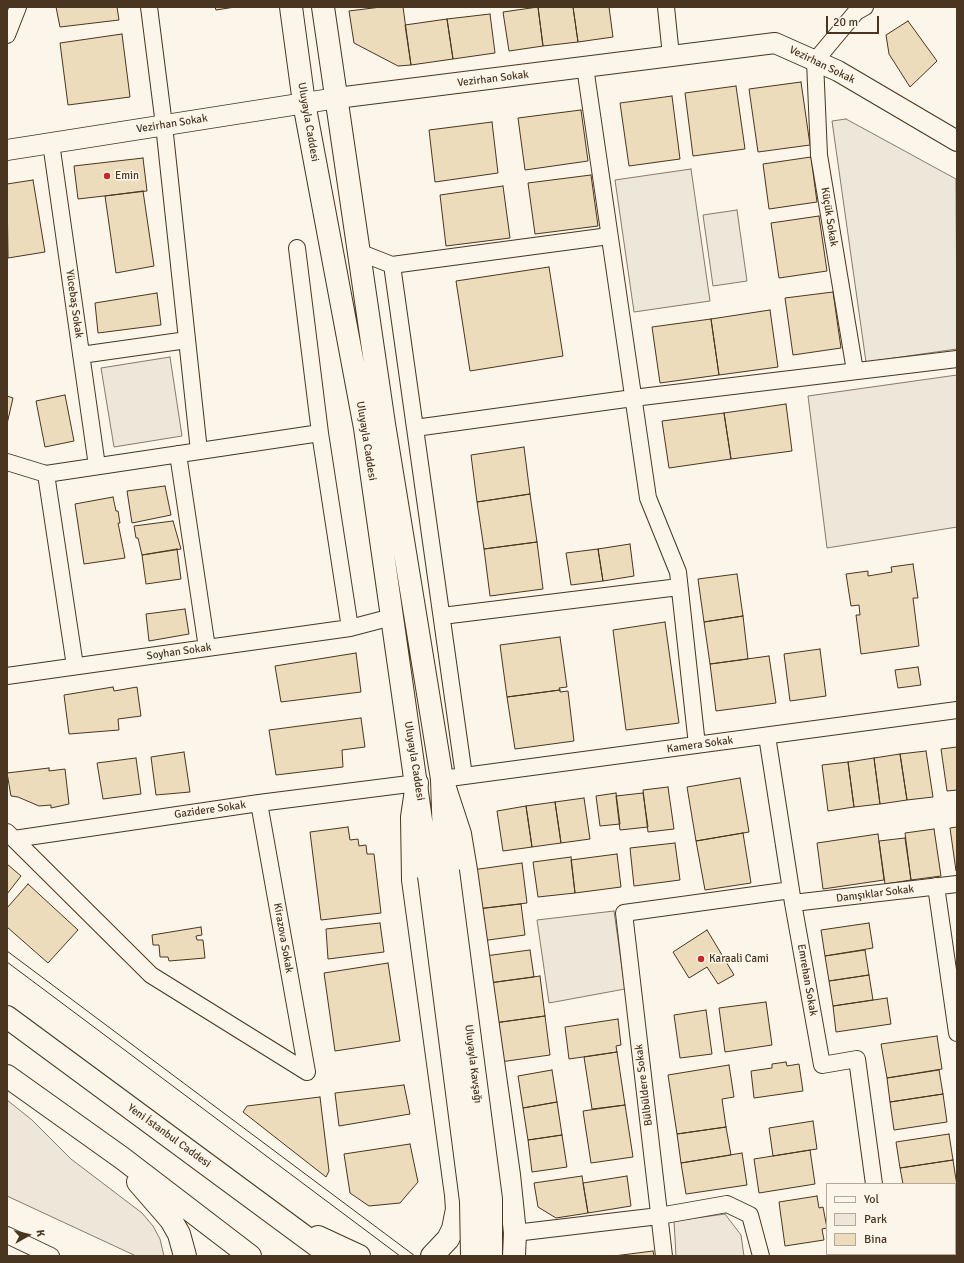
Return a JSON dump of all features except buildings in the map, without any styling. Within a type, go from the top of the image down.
[{"type":"main road","name":"Uluyayla Caddesi","points":[[291,7],[304,103],[365,428],[417,783],[439,874]]},
{"type":"main road","name":"Uluyayla Caddesi","points":[[323,7],[384,424],[442,779],[444,841],[439,874]]},
{"type":"main road","points":[[442,779],[462,841],[509,1174],[515,1233],[514,1256]]},
{"type":"main road","points":[[417,783],[412,817],[413,880],[456,1195],[457,1209],[453,1229],[466,1246],[475,1250],[495,1249],[503,1245],[515,1233]]},
{"type":"main road","name":"Uluyayla Kavşağı","points":[[439,874],[471,1201],[472,1256]]},
{"type":"main road","name":"Uluyayla Kavşağı","points":[[439,874],[491,1199],[491,1256]]},
{"type":"main road","name":"Yeni İstanbul Caddesi","points":[[7,1017],[332,1256]]},
{"type":"main road","points":[[7,1076],[122,1158],[250,1256]]},
{"type":"main road","points":[[122,1158],[148,1194],[171,1220],[179,1234],[185,1256]]},
{"type":"main road","points":[[432,1256],[448,1239],[453,1229],[466,1214],[474,1210],[490,1209],[499,1212],[515,1233]]},
{"type":"main road","points":[[290,1225],[359,1256]]},
{"type":"street","points":[[7,35],[18,7]]},
{"type":"street","points":[[149,7],[164,125],[199,451]]},
{"type":"street","points":[[666,7],[670,56]]},
{"type":"street","points":[[815,60],[856,12],[865,7]]},
{"type":"street","name":"Vezirhan Sokak","points":[[7,150],[337,98],[775,43],[838,71],[957,141]]},
{"type":"street","name":"Küçük Sokak","points":[[815,60],[819,155],[855,371]]},
{"type":"street","points":[[585,67],[648,498],[678,572],[697,745]]},
{"type":"street","name":"Yücebaş Sokak","points":[[50,143],[97,466]]},
{"type":"street","points":[[359,252],[392,265],[609,236]]},
{"type":"street","points":[[298,248],[320,433],[350,628]]},
{"type":"street","points":[[392,265],[464,776]]},
{"type":"street","points":[[81,355],[187,340]]},
{"type":"street","points":[[415,428],[633,398],[957,359]]},
{"type":"street","points":[[7,462],[46,474],[320,433]]},
{"type":"street","points":[[178,454],[207,648]]},
{"type":"street","points":[[46,474],[75,666]]},
{"type":"street","points":[[442,616],[679,587]]},
{"type":"street","name":"Soyhan Sokak","points":[[7,676],[350,628],[392,617]]},
{"type":"street","name":"Kamera Sokak","points":[[442,779],[957,710]]},
{"type":"street","name":"Emrehan Sokak","points":[[767,736],[792,897],[822,1066],[857,1059],[874,1183]]},
{"type":"street","name":"Gazidere Sokak","points":[[11,836],[417,783]]},
{"type":"street","name":"Kirazova Sokak","points":[[11,836],[151,975],[307,1072],[259,803]]},
{"type":"street","name":"Danışıklar Sokak","points":[[624,913],[792,897],[957,884]]},
{"type":"street","points":[[936,886],[957,1033]]},
{"type":"street","name":"Bülbüldere Sokak","points":[[624,913],[664,1256]]},
{"type":"street","points":[[515,1233],[659,1216],[727,1204],[750,1215],[761,1256]]},
{"type":"street","points":[[7,1235],[51,1256]]},
{"type":"green space","points":[[737,210],[747,281],[713,286],[703,215]]},
{"type":"green space","points":[[170,357],[182,436],[114,447],[101,368]]},
{"type":"green space","points":[[957,375],[957,527],[827,548],[808,396]]},
{"type":"green space","points":[[614,911],[625,989],[549,1003],[537,920]]},
{"type":"green space","points":[[7,1100],[32,1120],[71,1159],[142,1213],[153,1226],[160,1239],[164,1256],[136,1256],[7,1196]]},
{"type":"green space","points":[[725,1214],[741,1235],[744,1256],[676,1256],[674,1221]]},
{"type":"shaded area","points":[[846,119],[956,179],[957,349],[866,362],[832,121]]},
{"type":"shaded area","points":[[691,169],[710,301],[634,312],[615,180]]},
{"type":"tram line","points":[[7,951],[415,1256]]},
{"type":"tram line","points":[[7,962],[400,1256]]},
{"type":"place","name":"Emin","points":[[107,176]]},
{"type":"place","name":"Karaali Cami","points":[[701,959]]}]
